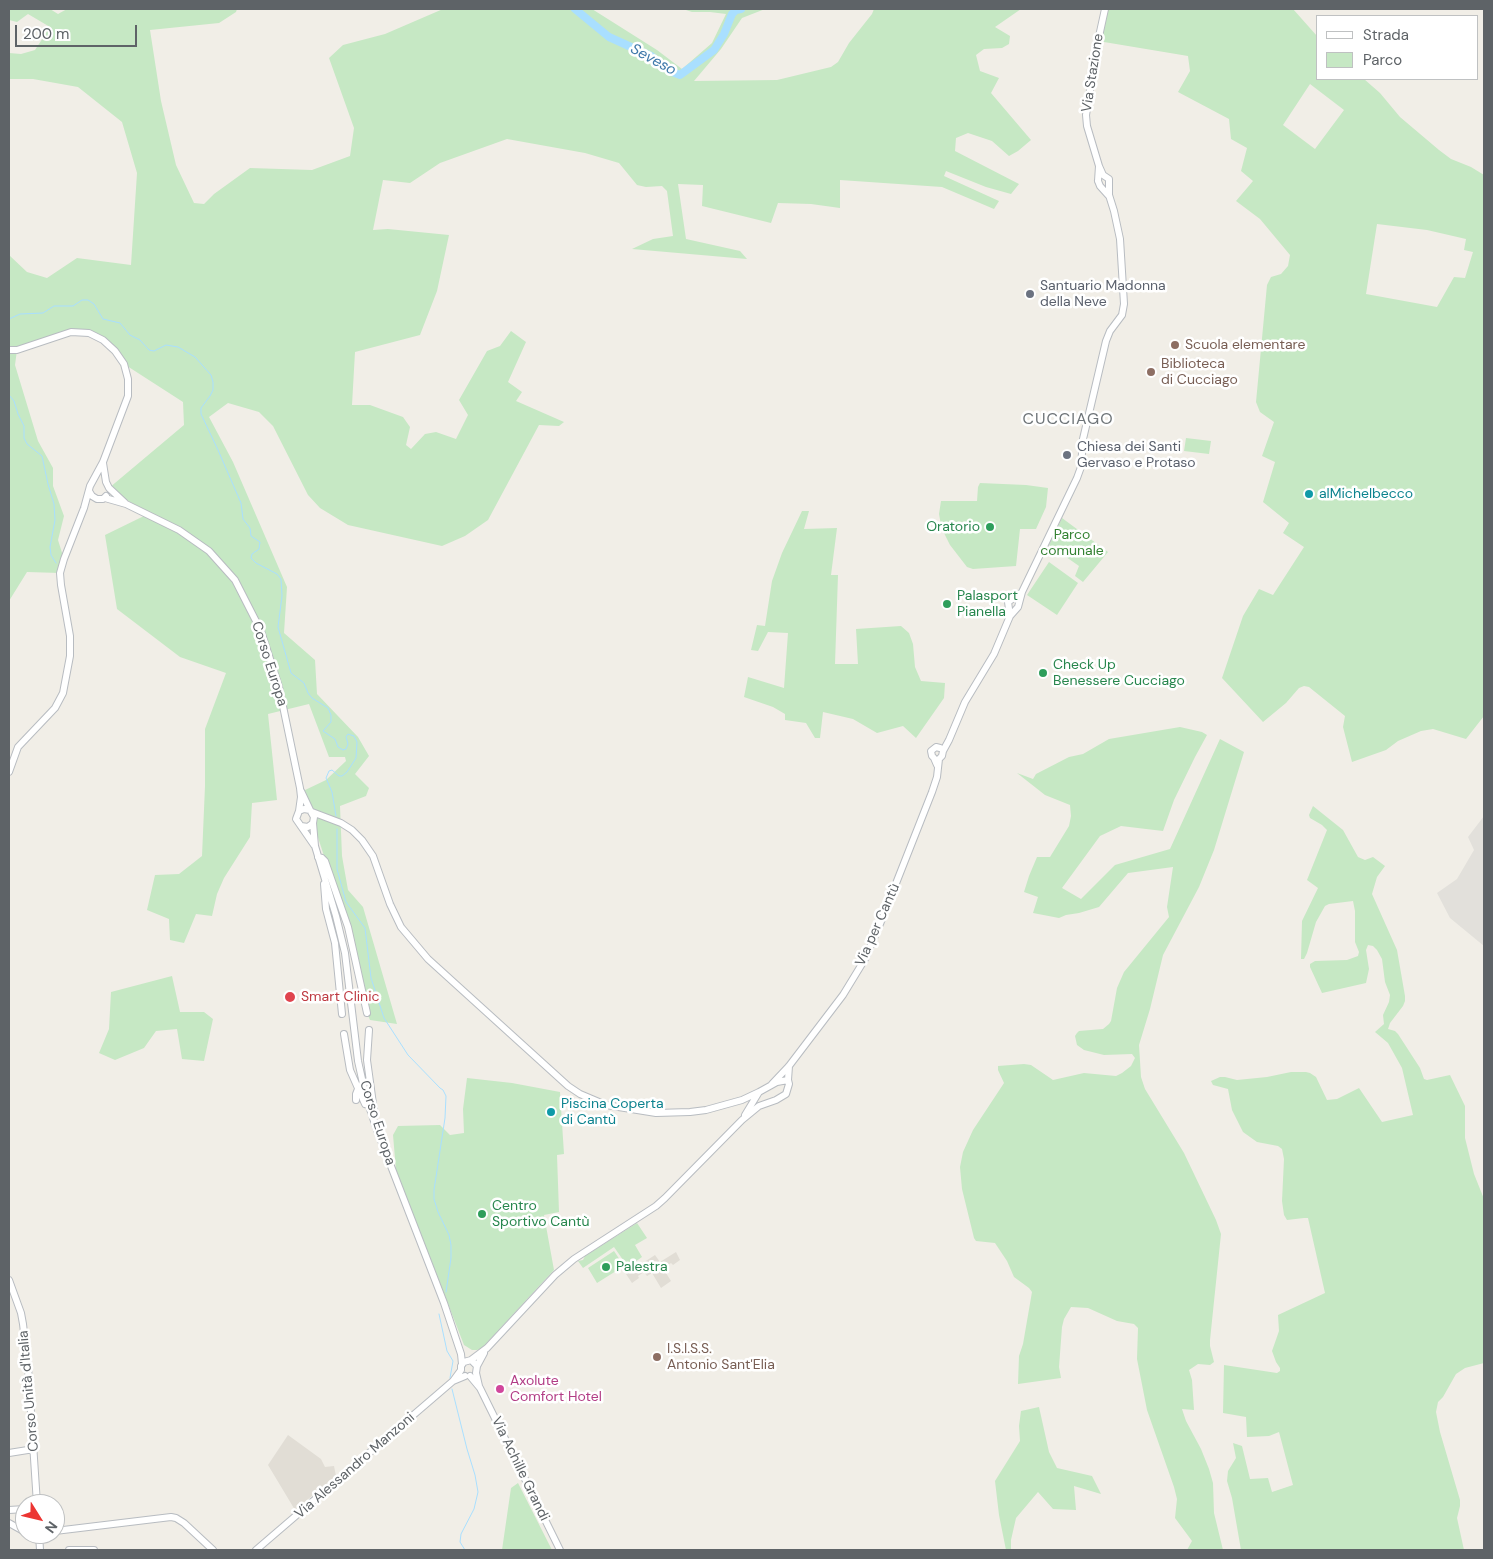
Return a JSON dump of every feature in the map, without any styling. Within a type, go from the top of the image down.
[{"type":"main road","name":"Via Stazione","points":[[1100,184],[1099,166],[1087,126],[1086,115],[1105,9]]},
{"type":"main road","name":"Via Stazione","points":[[1099,166],[1105,176]]},
{"type":"main road","points":[[1016,601],[1072,490],[1080,467],[1083,439],[1104,349],[1108,336],[1122,314],[1124,304],[1120,239],[1110,198],[1109,179],[1101,176],[1100,184],[1110,198]]},
{"type":"main road","points":[[1100,184],[1106,187],[1109,185]]},
{"type":"main road","points":[[9,350],[17,350],[71,332],[89,334],[103,340],[115,351],[124,364],[128,379],[128,396],[103,462],[90,486],[60,573],[70,636],[70,656],[62,693],[55,708],[18,747],[9,772]]},
{"type":"main road","points":[[84,508],[97,499],[105,498],[108,495],[103,462]]},
{"type":"main road","points":[[92,482],[101,480],[126,504]]},
{"type":"main road","points":[[89,491],[97,499]]},
{"type":"main road","name":"Corso Europa","points":[[105,498],[126,504],[179,530],[209,552],[235,580],[261,631],[279,687],[300,788],[301,797],[296,819],[315,846]]},
{"type":"main road","points":[[1013,609],[1008,606],[1008,602],[1011,600],[1016,601]]},
{"type":"main road","points":[[941,749],[934,748],[932,756],[937,758],[942,756],[941,749],[949,740],[965,702],[994,654],[1013,609],[1019,606],[1016,601]]},
{"type":"main road","name":"Via per Cantù","points":[[772,1084],[789,1066],[843,995],[865,959],[932,792],[938,769],[937,758]]},
{"type":"main road","name":"Corso Europa","points":[[300,788],[311,811],[315,846],[345,953],[362,1079],[377,1130],[455,1334],[461,1354],[461,1367]]},
{"type":"main road","points":[[299,811],[304,809],[311,811],[341,823],[352,830],[373,856],[400,927],[413,944],[568,1086],[587,1098],[606,1105],[656,1113],[690,1112],[706,1110],[742,1100],[781,1080],[788,1080]]},
{"type":"main road","points":[[302,826],[308,827],[313,822],[325,818]]},
{"type":"main road","points":[[318,858],[322,858],[325,861],[348,927],[367,1012]]},
{"type":"main road","points":[[322,871],[326,909],[335,943],[342,1014]]},
{"type":"main road","points":[[369,1030],[367,1060],[375,1103],[377,1130]]},
{"type":"main road","points":[[344,1034],[350,1070],[377,1130]]},
{"type":"main road","points":[[742,1100],[755,1104],[776,1100],[786,1094],[789,1088],[789,1066]]},
{"type":"main road","points":[[356,1100],[358,1090]]},
{"type":"main road","points":[[487,1348],[472,1373],[461,1367],[465,1361],[470,1360],[487,1348],[555,1275],[574,1259],[665,1198],[742,1120],[755,1104],[759,1092]]},
{"type":"main road","name":"Corso Unità d'Italia","points":[[9,1280],[23,1324],[36,1494]]},
{"type":"main road","name":"Corso Europa","points":[[455,1334],[470,1360],[472,1373]]},
{"type":"main road","name":"Via Alessandro Manzoni","points":[[453,1381],[461,1367]]},
{"type":"main road","name":"Via Alessandro Manzoni","points":[[256,1550],[453,1381],[472,1373]]},
{"type":"main road","name":"Via Achille Grandi","points":[[472,1373],[560,1550]]},
{"type":"main road","points":[[9,1453],[34,1449]]},
{"type":"main road","points":[[65,1530],[168,1517],[176,1518],[213,1550]]},
{"type":"main road","points":[[69,1550],[94,1550]]},
{"type":"shaded area","points":[[1484,816],[1484,946],[1450,918],[1437,893],[1457,879],[1474,850],[1468,837]]},
{"type":"shaded area","points":[[676,1252],[680,1260],[673,1265],[671,1263],[663,1268],[671,1281],[661,1288],[652,1273],[647,1276],[644,1272],[632,1283],[626,1274],[655,1255],[660,1262]]},
{"type":"shaded area","points":[[288,1435],[321,1459],[325,1467],[334,1466],[336,1476],[295,1510],[268,1465]]},
{"type":"green space","points":[[9,9],[50,9],[58,14],[67,9],[237,9],[236,12],[219,23],[150,30],[161,101],[176,165],[194,203],[204,204],[214,194],[250,168],[312,170],[350,156],[354,128],[329,58],[343,45],[385,34],[443,9],[592,9],[657,50],[682,69],[712,43],[726,14],[692,12],[683,9],[765,9],[742,18],[721,49],[694,81],[777,80],[831,67],[838,62],[849,43],[874,9],[1021,9],[995,27],[1010,36],[1009,44],[1002,48],[984,49],[976,55],[980,71],[999,78],[991,93],[1031,140],[1009,156],[992,141],[968,133],[956,138],[955,151],[1019,184],[1011,194],[986,187],[946,171],[944,176],[999,201],[994,209],[942,187],[840,180],[840,208],[811,204],[778,203],[771,223],[702,206],[703,185],[678,184],[686,239],[740,251],[747,259],[632,249],[653,239],[673,236],[667,191],[662,186],[646,187],[637,185],[619,163],[585,153],[507,139],[440,163],[410,183],[383,180],[373,230],[388,229],[449,235],[437,291],[420,335],[355,352],[352,405],[370,405],[403,417],[410,427],[406,445],[411,449],[425,434],[436,432],[456,439],[468,415],[459,400],[487,351],[500,346],[511,331],[526,342],[508,382],[522,392],[516,401],[564,422],[559,426],[539,425],[488,520],[465,536],[442,546],[348,525],[320,508],[308,495],[273,426],[259,412],[228,403],[209,417],[233,462],[287,587],[284,633],[315,660],[317,694],[358,737],[369,756],[355,774],[369,788],[366,796],[340,806],[342,856],[348,890],[363,907],[397,1024],[370,1020],[367,1013],[335,890],[303,791],[326,780],[346,761],[345,757],[329,757],[309,704],[268,714],[277,800],[252,803],[250,837],[224,878],[217,894],[212,916],[196,914],[184,943],[170,940],[169,919],[147,910],[155,875],[179,874],[202,856],[205,729],[226,673],[180,657],[117,609],[105,535],[148,514],[109,488],[184,425],[183,402],[124,364],[115,351],[89,333],[71,332],[17,350],[15,365],[38,441],[53,468],[53,486],[64,516],[58,540],[64,559],[60,573],[27,572],[9,601],[9,255],[27,272],[47,278],[77,258],[131,265],[137,173],[122,122],[78,87],[33,79],[9,79],[9,53],[21,54],[35,50],[50,27],[28,14],[17,22],[9,20]]},
{"type":"green space","points":[[1105,9],[1293,9],[1316,35],[1316,80],[1365,80],[1380,93],[1400,117],[1439,150],[1451,159],[1471,167],[1484,175],[1484,716],[1466,739],[1433,729],[1421,731],[1398,741],[1386,750],[1352,762],[1343,727],[1345,716],[1309,687],[1299,688],[1286,703],[1263,722],[1222,678],[1243,616],[1259,589],[1273,595],[1304,547],[1283,533],[1289,523],[1263,502],[1275,462],[1262,456],[1274,422],[1260,412],[1256,402],[1267,285],[1271,277],[1281,274],[1288,266],[1290,255],[1260,219],[1236,201],[1253,181],[1241,171],[1247,148],[1231,139],[1229,119],[1178,92],[1190,71],[1188,56],[1098,41]],"holes":[[[1310,84],[1344,110],[1315,149],[1283,125]],[[1377,224],[1427,230],[1466,239],[1464,250],[1473,252],[1465,278],[1454,277],[1437,307],[1366,294]]]},
{"type":"green space","points":[[1186,438],[1211,441],[1209,454],[1184,451]]},
{"type":"green space","name":"Oratorio","points":[[980,483],[1048,488],[1046,507],[1036,529],[1020,529],[1016,566],[973,569],[967,567],[950,545],[945,535],[939,514],[941,501],[977,501]]},
{"type":"green space","points":[[802,511],[809,511],[804,529],[837,528],[831,575],[838,575],[835,664],[858,664],[856,629],[901,626],[909,633],[913,644],[915,667],[921,681],[945,683],[944,698],[916,738],[903,726],[877,733],[853,719],[823,712],[820,738],[815,738],[806,723],[785,720],[785,714],[773,707],[744,697],[748,677],[784,688],[788,633],[768,632],[758,651],[751,650],[757,625],[765,626],[772,581],[782,553]]},
{"type":"green space","name":"Parco comunale","points":[[1062,518],[1108,552],[1083,582],[1075,576],[1079,566],[1049,545]]},
{"type":"green space","points":[[1049,562],[1078,583],[1057,615],[1027,595]]},
{"type":"green space","points":[[1180,727],[1207,735],[1174,800],[1163,831],[1121,826],[1100,836],[1062,888],[1081,899],[1115,865],[1170,849],[1220,739],[1244,752],[1214,850],[1199,887],[1163,955],[1139,1045],[1141,1077],[1145,1089],[1184,1153],[1221,1234],[1210,1340],[1214,1362],[1210,1365],[1198,1364],[1189,1370],[1192,1380],[1194,1410],[1182,1409],[1209,1469],[1213,1483],[1214,1513],[1223,1550],[1187,1550],[1192,1541],[1175,1518],[1177,1499],[1174,1487],[1147,1410],[1137,1359],[1138,1328],[1134,1324],[1117,1321],[1088,1308],[1071,1307],[1062,1327],[1059,1367],[1061,1378],[1018,1384],[1019,1356],[1023,1344],[1032,1292],[1014,1277],[1007,1261],[995,1243],[976,1241],[974,1238],[962,1189],[960,1167],[963,1152],[973,1130],[1004,1083],[998,1066],[1031,1065],[1053,1080],[1084,1073],[1116,1076],[1131,1066],[1135,1058],[1132,1054],[1104,1055],[1084,1050],[1077,1045],[1075,1036],[1079,1031],[1103,1029],[1109,1024],[1117,988],[1124,972],[1169,917],[1167,907],[1173,867],[1128,873],[1099,907],[1059,918],[1033,913],[1038,897],[1024,892],[1029,876],[1037,857],[1050,857],[1069,826],[1071,816],[1070,805],[1045,795],[1017,773],[1033,779],[1036,774],[1069,757],[1083,754],[1109,739]]},
{"type":"green space","points":[[1313,806],[1343,830],[1358,857],[1365,860],[1373,857],[1385,866],[1377,877],[1372,894],[1397,950],[1405,996],[1403,1006],[1390,1023],[1388,1029],[1398,1034],[1420,1068],[1424,1079],[1450,1075],[1465,1106],[1465,1138],[1474,1174],[1484,1199],[1484,1363],[1465,1368],[1456,1374],[1443,1397],[1438,1402],[1436,1412],[1460,1500],[1457,1518],[1464,1550],[1241,1550],[1232,1498],[1227,1481],[1228,1471],[1236,1458],[1233,1443],[1242,1446],[1250,1479],[1268,1478],[1272,1492],[1293,1485],[1279,1432],[1269,1436],[1247,1437],[1246,1417],[1223,1413],[1224,1365],[1277,1373],[1280,1371],[1272,1351],[1279,1331],[1278,1315],[1325,1293],[1308,1218],[1287,1220],[1284,1215],[1282,1201],[1284,1159],[1282,1149],[1278,1146],[1257,1142],[1243,1132],[1232,1110],[1228,1089],[1213,1085],[1211,1081],[1220,1077],[1237,1080],[1291,1072],[1306,1072],[1316,1077],[1327,1100],[1337,1099],[1359,1088],[1382,1122],[1413,1115],[1402,1068],[1388,1043],[1375,1032],[1384,1024],[1383,1015],[1390,995],[1385,982],[1382,959],[1377,950],[1373,946],[1368,945],[1366,950],[1369,969],[1366,983],[1322,993],[1310,967],[1310,964],[1315,961],[1347,960],[1358,956],[1359,952],[1355,942],[1355,911],[1353,901],[1325,906],[1316,922],[1307,953],[1304,959],[1301,959],[1302,921],[1318,888],[1307,880],[1327,830],[1310,818],[1309,815]]},
{"type":"green space","points":[[172,976],[180,1012],[204,1012],[213,1019],[204,1061],[182,1059],[177,1029],[156,1031],[144,1048],[115,1060],[99,1053],[109,1029],[111,992]]},
{"type":"green space","name":"Centro Sportivo Cantù","points":[[467,1078],[512,1083],[560,1092],[564,1154],[557,1155],[559,1212],[544,1215],[554,1270],[481,1349],[477,1350],[472,1350],[464,1345],[396,1170],[393,1135],[398,1126],[440,1125],[450,1135],[464,1133],[463,1109]]},
{"type":"green space","points":[[637,1223],[647,1238],[635,1245],[642,1257],[628,1267],[614,1247],[583,1268],[578,1261],[583,1260],[585,1256]]},
{"type":"green space","name":"Palestra","points":[[614,1251],[624,1266],[597,1283],[588,1268]]},
{"type":"green space","points":[[1039,1407],[1049,1452],[1057,1468],[1092,1476],[1101,1494],[1074,1486],[1076,1510],[1053,1509],[1038,1492],[1016,1518],[1011,1540],[1011,1550],[1006,1550],[995,1481],[1020,1441],[1021,1411]]},
{"type":"green space","points":[[518,1483],[552,1550],[502,1550],[511,1488]]},
{"type":"waterway","name":"Seveso","points":[[575,9],[609,37],[651,56],[670,71],[680,75],[714,50],[724,34],[732,14],[736,10],[741,9]]},
{"type":"waterway","points":[[9,319],[20,314],[43,313],[54,306],[73,306],[82,300],[88,300],[94,304],[103,319],[120,323],[130,335],[140,340],[149,350],[154,351],[166,345],[178,347],[195,357],[211,375],[213,390],[201,408],[201,414],[241,503],[243,519],[250,528],[251,536],[260,542],[259,549],[252,554],[251,558],[256,563],[277,574],[281,579],[282,596],[278,627],[291,673],[304,683],[312,698],[328,708],[331,722],[323,731],[335,739],[338,747],[343,750],[346,749],[348,744],[346,737],[348,734],[354,736],[357,742],[356,758],[347,772],[339,776],[332,770],[329,771],[326,778],[332,792],[336,816]]},
{"type":"waterway","points":[[9,335],[9,342]]},
{"type":"waterway","points":[[9,395],[14,401],[24,426],[24,438],[27,444],[42,456],[54,504],[55,520],[50,547],[51,555],[56,563]]},
{"type":"waterway","points":[[337,829],[337,869],[346,902],[365,928],[371,978],[384,1018],[408,1055],[443,1090],[446,1096],[445,1118],[434,1190],[434,1199],[438,1212],[449,1235],[451,1245],[446,1292]]},
{"type":"waterway","points":[[439,1314],[447,1351],[453,1361],[450,1378]]},
{"type":"waterway","points":[[452,1389],[478,1492],[474,1509],[461,1534],[460,1542],[465,1550]]},
{"type":"place","name":"Santuario Madonna della Neve","points":[[1030,294]]},
{"type":"place","name":"Scuola elementare","points":[[1175,345]]},
{"type":"place","name":"Biblioteca di Cucciago","points":[[1151,372]]},
{"type":"place","name":"Chiesa dei Santi Gervaso e Protaso","points":[[1067,455]]},
{"type":"place","name":"alMichelbecco","points":[[1309,494]]},
{"type":"place","name":"Oratorio","points":[[990,527]]},
{"type":"place","name":"Palasport Pianella","points":[[947,604]]},
{"type":"place","name":"Check Up Benessere Cucciago","points":[[1043,673]]},
{"type":"place","name":"Smart Clinic","points":[[290,997]]},
{"type":"place","name":"Piscina Coperta di Cantù","points":[[551,1112]]},
{"type":"place","name":"Centro Sportivo Cantù","points":[[482,1214]]},
{"type":"place","name":"Palestra","points":[[606,1267]]},
{"type":"place","name":"I.S.I.S.S. Antonio Sant'Elia","points":[[657,1357]]},
{"type":"place","name":"Axolute Comfort Hotel","points":[[500,1389]]},
{"type":"district","name":"CUCCIAGO","points":[[1068,420]]}]
